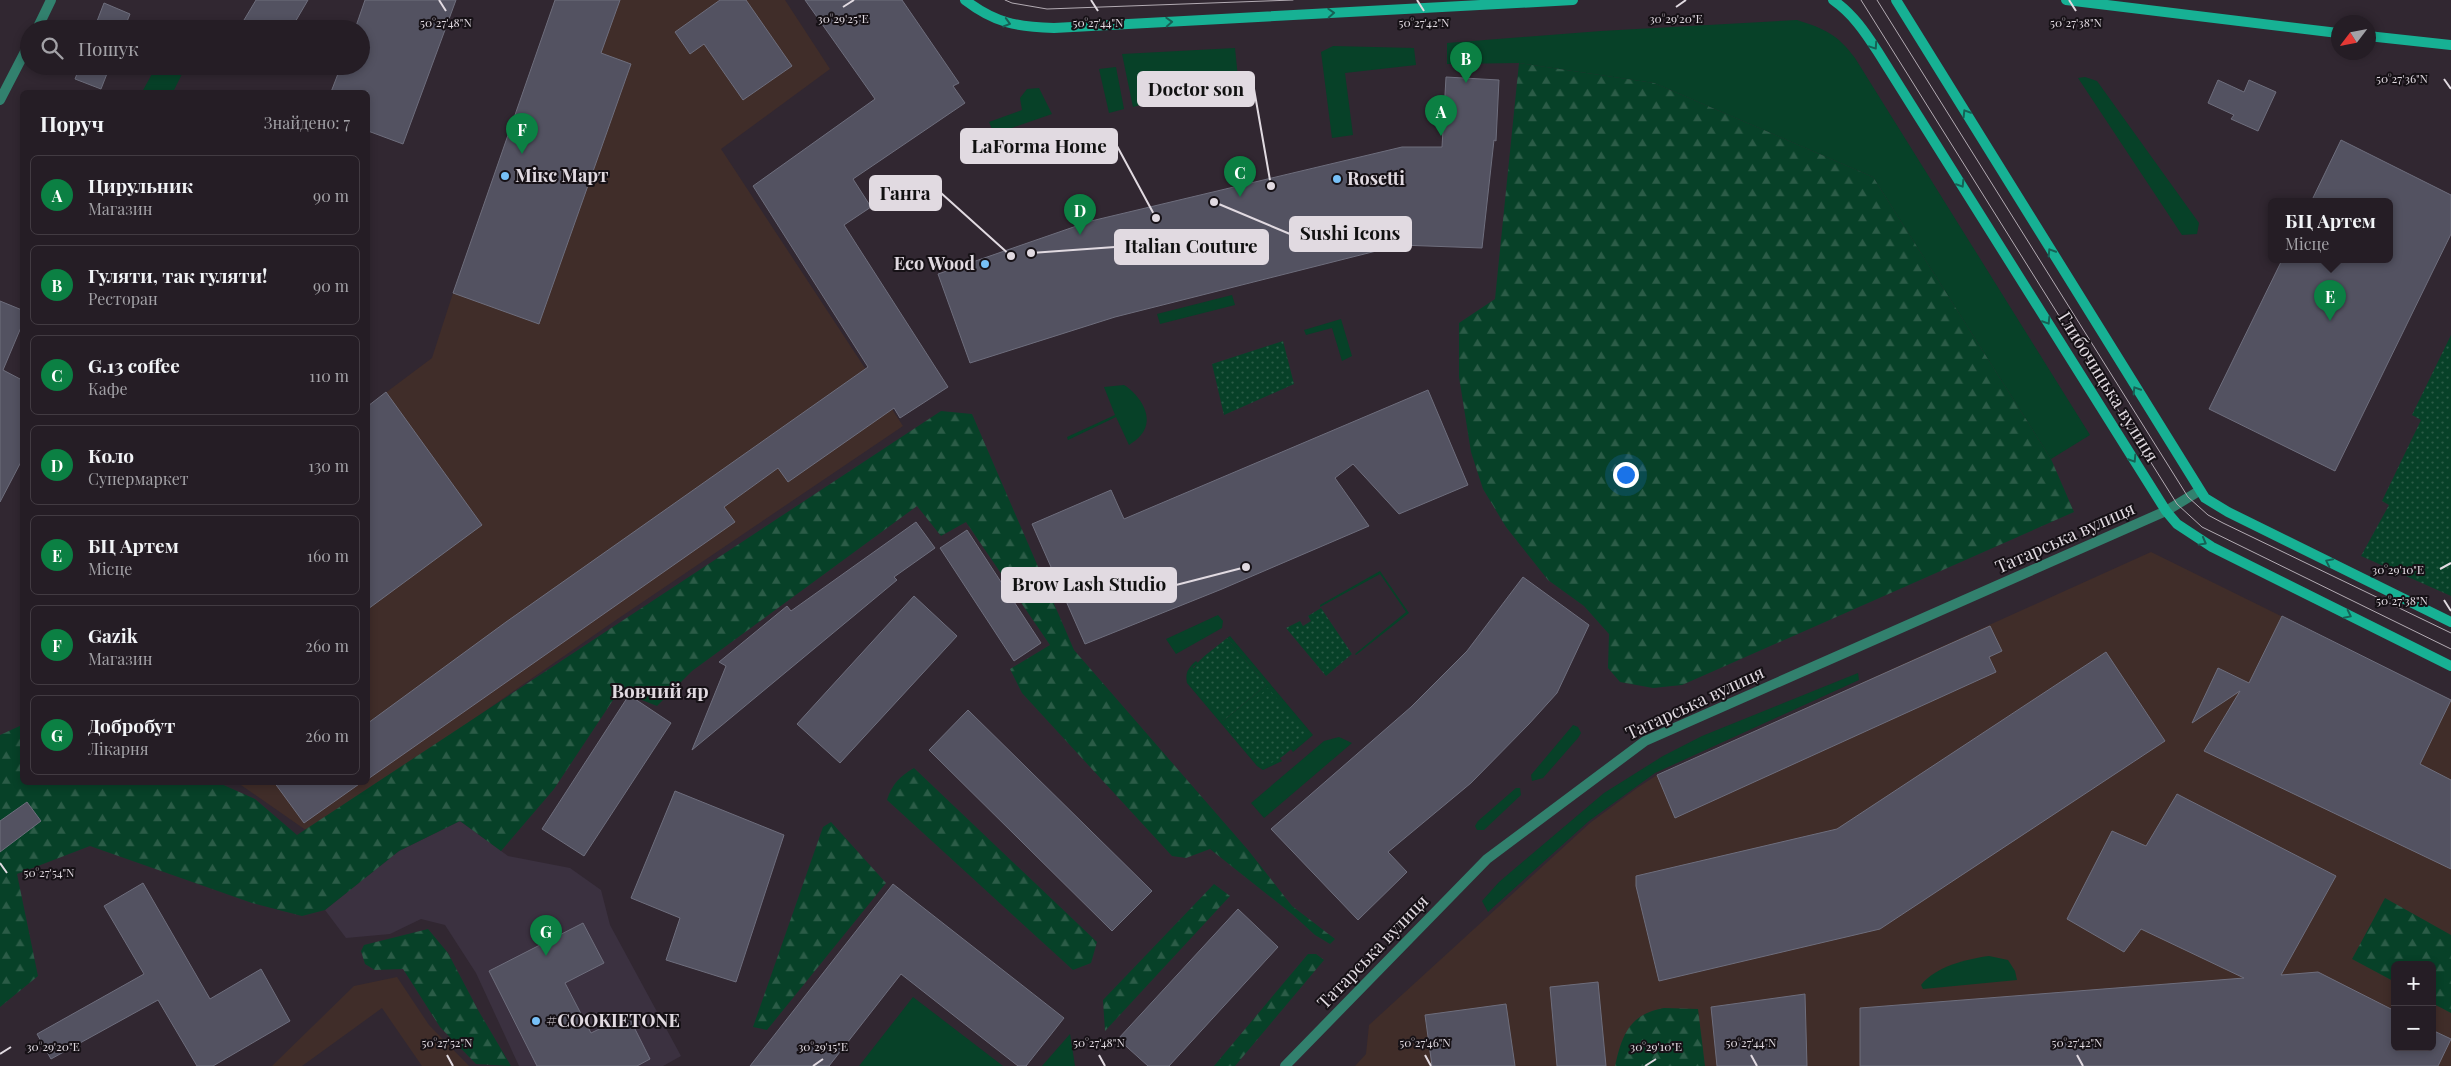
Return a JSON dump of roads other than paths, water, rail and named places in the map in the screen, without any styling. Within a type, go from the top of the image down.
[{"type":"main road","points":[[965,0],[982,13],[999,21],[1021,27],[1054,28],[1573,0]]},
{"type":"main road","name":"Глибочицька вулиця","points":[[1833,0],[1844,8],[1860,25],[1878,52],[2166,511],[2177,524],[2206,544],[2451,666]]},
{"type":"main road","points":[[1844,8],[1852,0]]},
{"type":"main road","name":"Глибочицька вулиця","points":[[1896,0],[2199,491],[2215,505],[2451,622]]},
{"type":"main road","points":[[2066,0],[2331,32]]},
{"type":"main road","points":[[2376,37],[2451,45]]},
{"type":"street","points":[[41,20],[51,0]]},
{"type":"street","points":[[0,100],[20,61]]},
{"type":"street","name":"Татарська вулиця","points":[[1285,1066],[1487,859],[1509,840],[1644,741],[2166,511],[2199,491]]},
{"type":"tram line","points":[[1005,0],[1047,9],[1293,0]]},
{"type":"tram line","points":[[1861,0],[2177,504],[2202,527],[2451,649]]},
{"type":"tram line","points":[[1877,0],[2188,497],[2208,515],[2223,523],[2451,633]]},
{"type":"place","name":"Гуляти, так гуляти!","points":[[1466,83]]},
{"type":"place","name":"Цирульник","points":[[1441,136]]},
{"type":"place","name":"Gazik","points":[[522,154]]},
{"type":"place","name":"Мікс Март","points":[[505,176]]},
{"type":"place","name":"Rosetti","points":[[1337,179]]},
{"type":"place","name":"Doctor son","points":[[1271,186]]},
{"type":"place","name":"G.13 coffee","points":[[1240,197]]},
{"type":"place","name":"Sushi Icons","points":[[1214,202]]},
{"type":"place","name":"LaForma Home","points":[[1156,218]]},
{"type":"place","name":"Коло","points":[[1080,235]]},
{"type":"place","name":"Italian Couture","points":[[1031,253]]},
{"type":"place","name":"Ганга","points":[[1011,256]]},
{"type":"place","name":"Eco Wood","points":[[985,264]]},
{"type":"place","name":"БЦ Артем","points":[[2330,321]]},
{"type":"place","name":"Brow Lash Studio","points":[[1246,567]]},
{"type":"place","name":"Добробут","points":[[546,956]]},
{"type":"place","name":"#COOKIETONE","points":[[536,1021]]},
{"type":"district","name":"Вовчий яр","points":[[660,691]]}]
